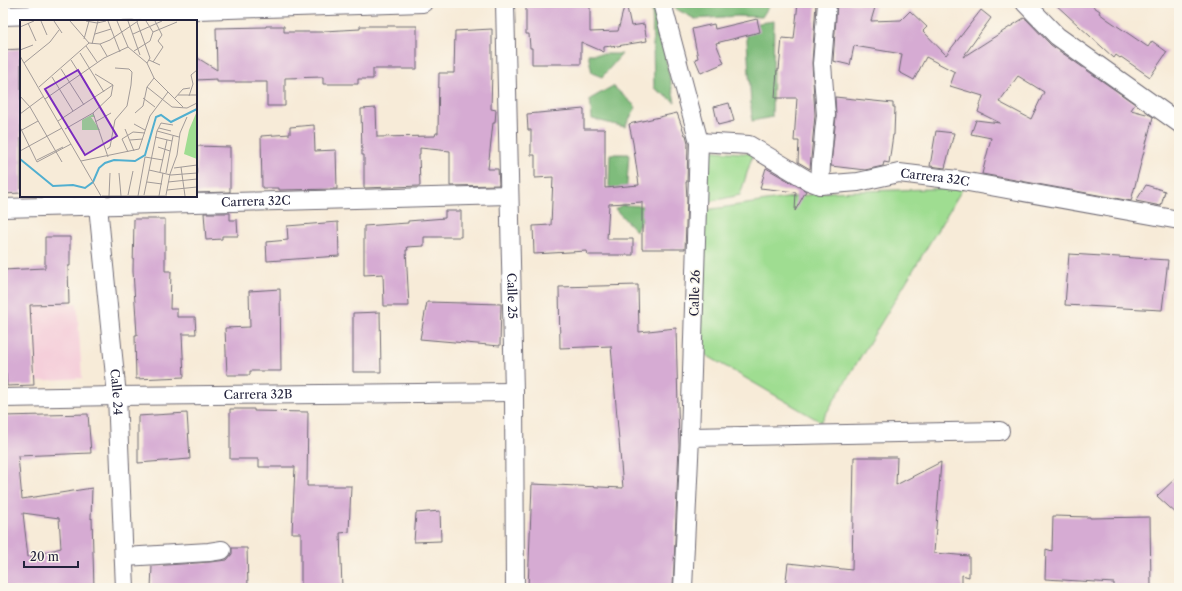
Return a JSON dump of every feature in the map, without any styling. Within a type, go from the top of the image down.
[{"type":"street","points":[[3,16],[423,3]]},
{"type":"street","name":"Calle 25","points":[[505,3],[514,392],[515,588]]},
{"type":"street","name":"Calle 26","points":[[662,3],[699,142],[690,437],[683,588]]},
{"type":"street","points":[[699,142],[749,145],[820,186],[826,115],[822,64],[827,3]]},
{"type":"street","points":[[1025,3],[1056,36],[1179,124]]},
{"type":"street","name":"Carrera 32C","points":[[820,186],[858,182],[899,173],[957,180],[1179,220]]},
{"type":"street","name":"Carrera 32C","points":[[3,208],[98,200],[509,195]]},
{"type":"street","name":"Calle 24","points":[[98,200],[117,396],[125,588]]},
{"type":"street","name":"Carrera 32B","points":[[3,398],[514,392]]},
{"type":"street","points":[[690,437],[1000,431]]},
{"type":"street","points":[[124,557],[222,550]]},
{"type":"shaded area","points":[[77,303],[82,378],[37,381],[33,306]]},
{"type":"green space","points":[[652,3],[654,3],[675,102],[654,88]]},
{"type":"green space","points":[[673,3],[771,3],[762,17],[737,16],[695,19],[676,9]]},
{"type":"green space","points":[[774,21],[772,117],[752,121],[746,25]]},
{"type":"green space","points":[[588,54],[622,54],[602,77],[592,73]]},
{"type":"green space","points":[[613,86],[636,107],[625,127],[592,119],[590,99]]},
{"type":"green space","points":[[705,150],[753,154],[740,195],[708,202]]},
{"type":"green space","points":[[610,154],[629,154],[626,197],[612,199],[609,185]]},
{"type":"green space","points":[[963,188],[821,422],[699,351],[705,210],[828,192]]},
{"type":"green space","points":[[622,205],[649,206],[636,231],[615,209]]},
{"type":"building","points":[[526,3],[590,3],[590,32],[618,31],[626,3],[631,26],[644,24],[647,41],[604,47],[604,52],[581,42],[581,64],[532,64],[532,48],[530,48],[529,34],[526,34]]},
{"type":"building","points":[[798,3],[816,3],[812,63],[815,115],[810,169],[798,162],[799,141],[794,141],[797,98],[775,98],[777,70],[779,70],[782,38],[794,39]]},
{"type":"building","points":[[837,3],[876,4],[871,21],[901,20],[910,11],[927,27],[923,31],[946,55],[981,10],[991,18],[963,57],[1024,18],[1051,45],[1135,104],[1131,110],[1153,117],[1131,201],[982,174],[991,138],[971,134],[976,120],[1000,123],[978,112],[983,96],[950,86],[955,72],[926,57],[914,80],[899,72],[902,54],[854,46],[850,65],[833,61]],"holes":[[[1018,76],[1044,92],[1031,119],[999,102]]]},
{"type":"building","points":[[1054,3],[1088,3],[1100,11],[1099,13],[1107,19],[1148,47],[1152,41],[1167,52],[1150,77],[1121,57],[1120,58],[1116,55],[1114,58]]},
{"type":"building","points":[[757,19],[760,32],[716,43],[724,63],[701,73],[695,59],[698,58],[692,29],[714,24],[715,29]]},
{"type":"building","points":[[284,26],[284,32],[324,32],[360,29],[360,26],[417,26],[417,69],[373,69],[373,79],[358,79],[358,84],[323,84],[323,77],[285,78],[285,106],[267,106],[267,82],[217,82],[217,79],[197,80],[197,58],[217,70],[216,28]]},
{"type":"building","points":[[492,29],[491,109],[496,110],[495,123],[493,123],[488,169],[498,169],[499,185],[450,186],[450,151],[420,148],[420,186],[364,188],[364,155],[362,155],[361,109],[376,108],[377,137],[435,136],[436,133],[438,133],[439,73],[454,73],[455,31]]},
{"type":"building","points":[[20,49],[20,193],[3,194],[3,50]]},
{"type":"building","points":[[835,97],[893,103],[893,107],[895,107],[894,135],[889,163],[884,162],[883,166],[865,170],[831,166],[836,116]]},
{"type":"building","points":[[729,103],[734,121],[718,125],[714,107]]},
{"type":"building","points":[[584,109],[584,129],[605,129],[605,188],[639,185],[629,124],[677,113],[688,143],[685,249],[642,249],[642,202],[609,204],[607,239],[633,239],[633,255],[588,255],[587,251],[534,254],[533,226],[551,225],[553,177],[535,178],[535,155],[531,155],[531,130],[528,130],[527,114]]},
{"type":"building","points":[[314,125],[315,151],[336,150],[337,189],[279,190],[279,188],[262,188],[261,136],[290,134],[290,127]]},
{"type":"building","points":[[936,131],[954,133],[945,168],[930,166]]},
{"type":"building","points":[[197,146],[230,147],[230,192],[197,193]]},
{"type":"building","points":[[766,168],[806,191],[795,211],[796,192],[760,188]]},
{"type":"building","points":[[1146,185],[1165,191],[1161,206],[1136,201]]},
{"type":"building","points":[[445,211],[461,211],[461,237],[424,237],[424,246],[407,247],[409,306],[384,306],[383,274],[364,275],[364,226],[408,223],[408,221],[445,218]]},
{"type":"building","points":[[204,213],[230,213],[230,220],[237,220],[238,236],[222,236],[222,239],[206,240]]},
{"type":"building","points":[[134,219],[165,219],[165,271],[171,271],[170,309],[177,309],[177,317],[195,317],[196,334],[182,334],[184,377],[136,379],[135,335],[137,335],[133,271]]},
{"type":"building","points":[[338,222],[339,256],[267,261],[266,242],[288,240],[287,226]]},
{"type":"building","points":[[45,237],[70,237],[70,266],[68,266],[69,304],[30,305],[34,385],[7,386],[6,373],[3,374],[3,270],[45,268]]},
{"type":"building","points":[[1069,254],[1168,260],[1162,310],[1065,305]]},
{"type":"building","points":[[638,285],[639,332],[676,328],[679,445],[673,588],[528,588],[532,484],[623,488],[611,346],[560,348],[559,287]]},
{"type":"building","points":[[280,289],[281,371],[250,371],[250,375],[227,375],[225,328],[250,327],[249,291]]},
{"type":"building","points":[[427,302],[501,304],[500,346],[420,339]]},
{"type":"building","points":[[380,312],[381,372],[353,372],[353,313]]},
{"type":"building","points":[[230,409],[308,412],[307,486],[351,486],[349,532],[340,533],[342,588],[301,588],[301,533],[292,533],[295,467],[259,467],[259,459],[230,459]]},
{"type":"building","points":[[187,413],[190,459],[138,463],[138,416]]},
{"type":"building","points":[[88,414],[91,453],[18,456],[22,499],[92,488],[91,519],[92,518],[94,588],[3,588],[3,416]],"holes":[[[23,513],[59,518],[61,548],[28,557]]]},
{"type":"building","points":[[854,457],[897,457],[896,485],[941,462],[934,553],[969,556],[969,577],[962,575],[962,588],[785,588],[788,563],[852,570]]},
{"type":"building","points":[[1179,475],[1179,516],[1157,496]]},
{"type":"building","points":[[440,511],[441,541],[414,542],[416,513]]},
{"type":"building","points":[[1053,516],[1090,518],[1150,517],[1151,588],[1114,588],[1114,583],[1045,579],[1046,549],[1052,551]]},
{"type":"building","points":[[232,548],[247,548],[248,588],[151,588],[152,566],[227,560],[232,554]]}]
